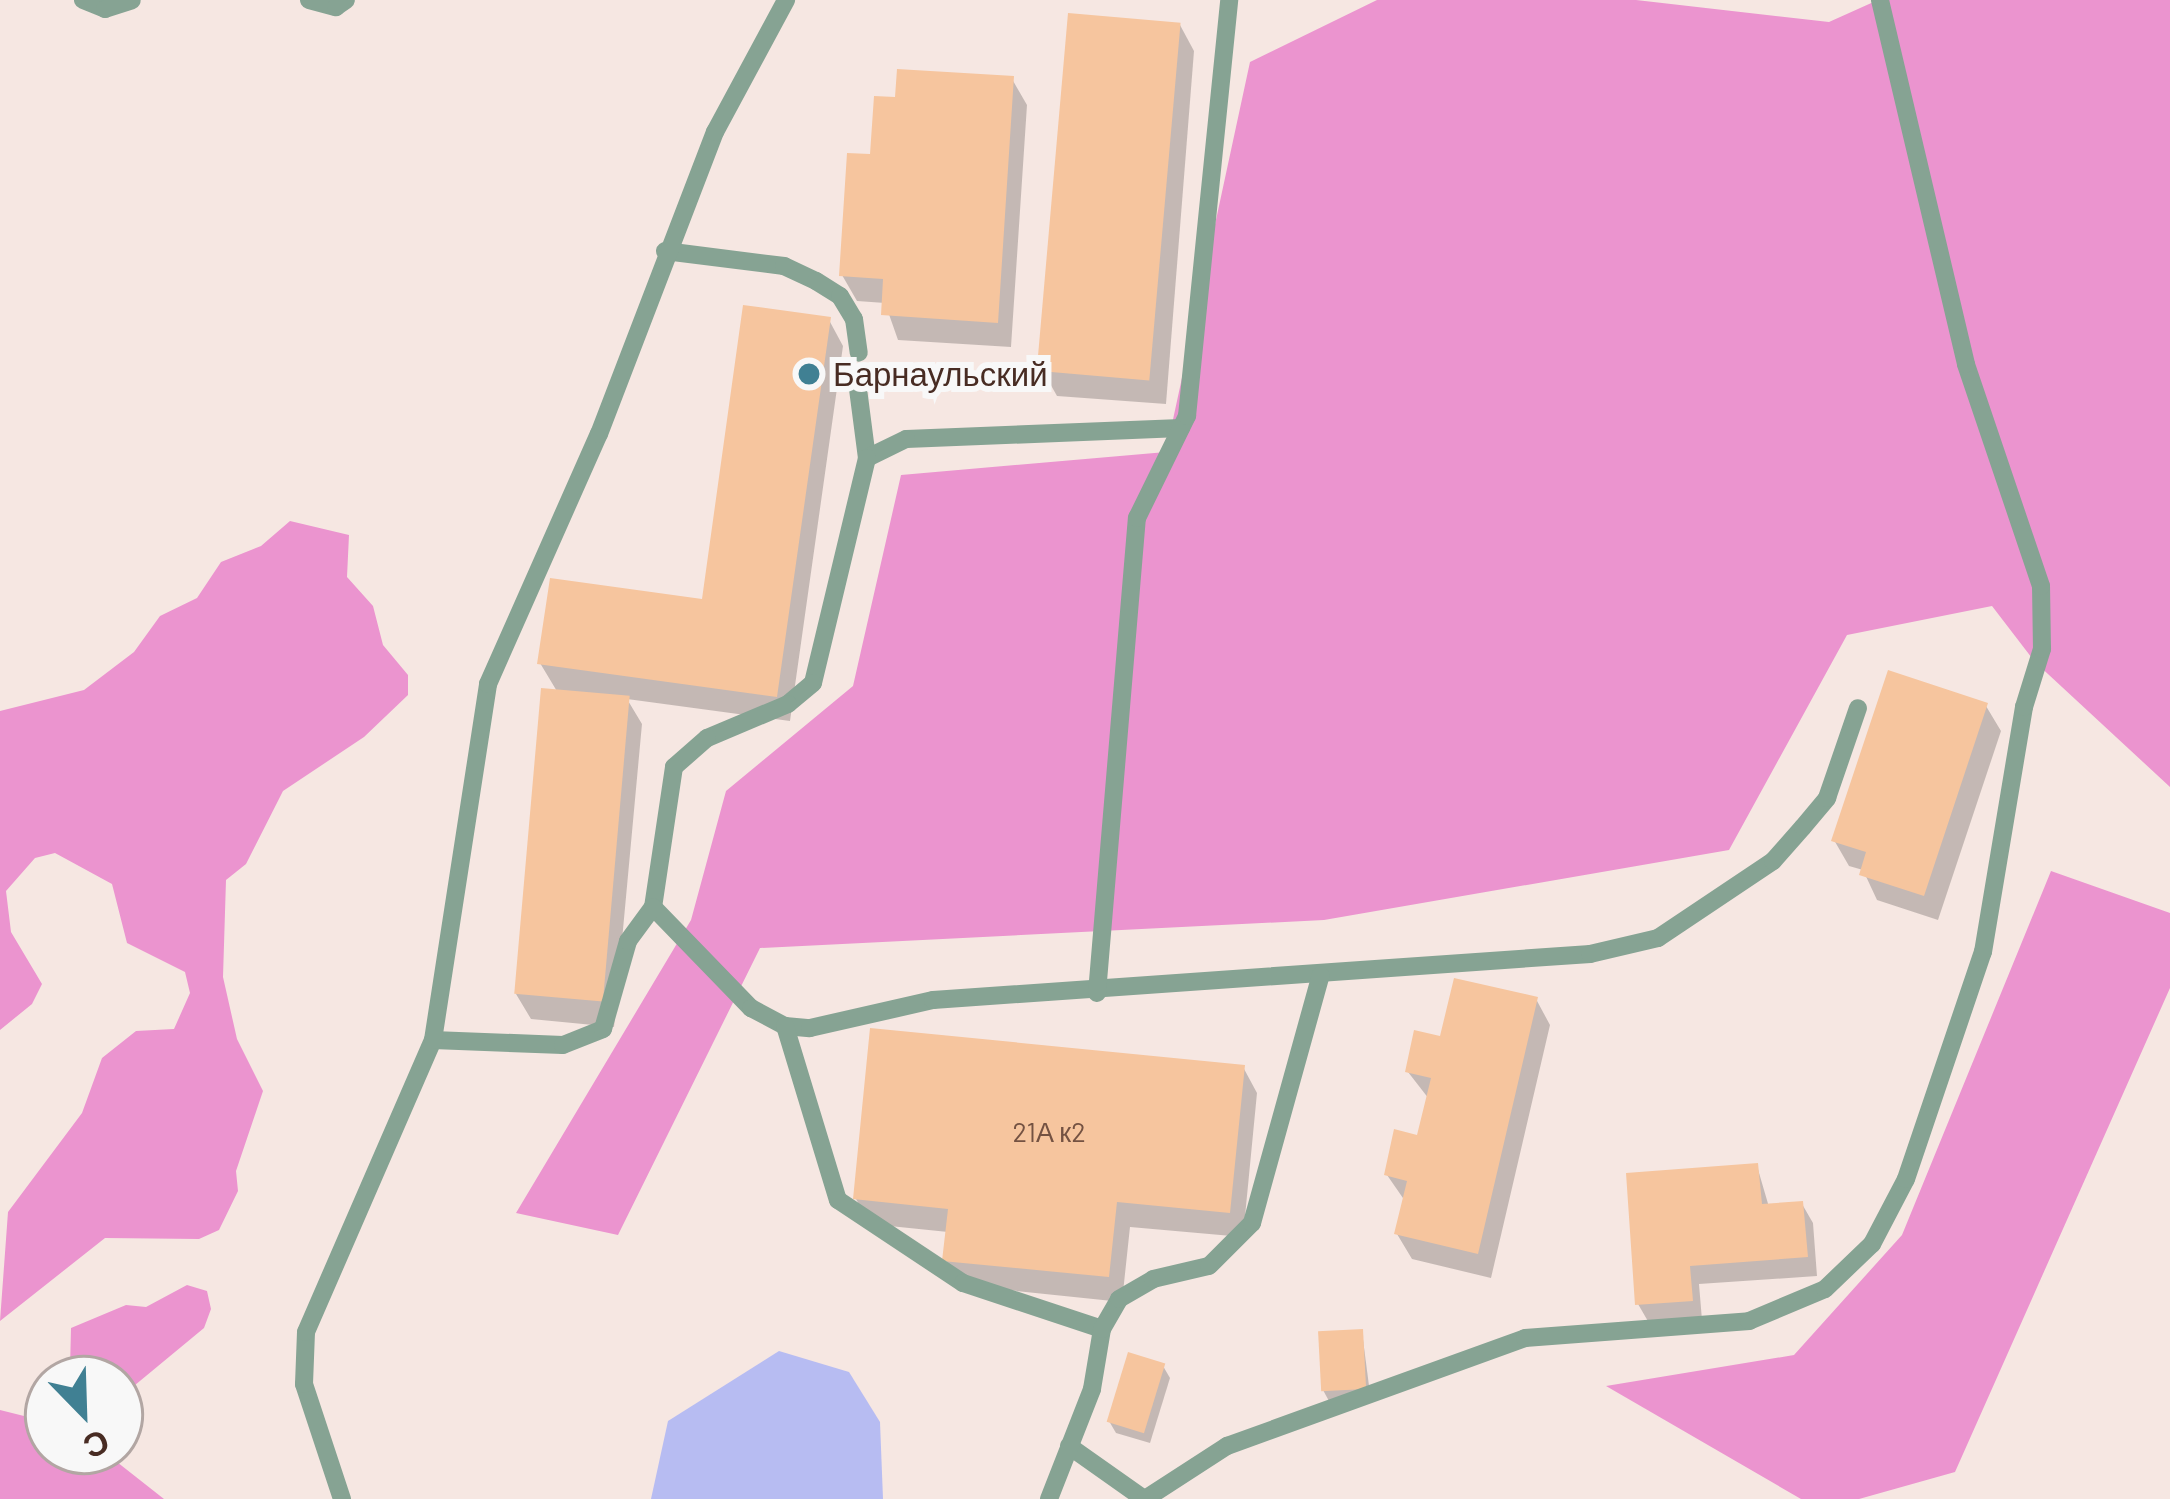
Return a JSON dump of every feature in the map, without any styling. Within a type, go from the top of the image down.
[{"type":"lane","points":[[83,0],[105,9],[132,0]]},
{"type":"lane","points":[[309,0],[336,7],[346,0]]},
{"type":"lane","points":[[342,1499],[304,1384],[306,1332],[433,1040],[488,684],[599,434],[665,251],[743,67],[786,0]]},
{"type":"lane","points":[[1096,993],[1137,518],[1181,428],[1229,0]]},
{"type":"lane","points":[[1069,1446],[1144,1499],[1227,1446],[1525,1338],[1749,1321],[1825,1289],[1872,1244],[1906,1179],[1983,952],[2024,707],[2042,649],[2042,586],[1966,364],[1880,0]]},
{"type":"lane","points":[[665,251],[784,266],[816,281],[840,296],[854,319],[859,353]]},
{"type":"lane","points":[[433,1040],[563,1045],[603,1029],[628,941],[653,907],[674,767],[707,738],[803,696],[825,659],[856,479],[867,458],[858,389]]},
{"type":"lane","points":[[867,458],[906,439],[1181,428]]},
{"type":"lane","points":[[653,907],[751,1008],[785,1026],[933,1000],[1096,993],[1590,954],[1658,938],[1773,861],[1827,798],[1858,708]]},
{"type":"lane","points":[[1049,1499],[1092,1389],[1102,1329],[1119,1299],[1153,1279],[1209,1266],[1252,1223],[1322,976]]},
{"type":"lane","points":[[785,1026],[838,1200],[963,1283],[1102,1329]]},
{"type":"shaded area","points":[[1377,0],[1636,0],[1829,22],[1878,0],[2170,0],[2170,787],[2035,662],[1992,606],[1847,635],[1729,850],[1324,920],[760,948],[618,1235],[516,1213],[691,920],[726,791],[853,686],[901,475],[1166,452],[1250,62]]},
{"type":"shaded area","points":[[290,521],[349,535],[347,577],[373,606],[383,645],[408,675],[408,695],[364,737],[283,791],[246,864],[226,880],[223,977],[237,1039],[263,1091],[236,1171],[238,1191],[219,1230],[199,1239],[105,1238],[0,1321],[8,1212],[82,1113],[102,1058],[136,1031],[174,1029],[190,993],[185,972],[127,943],[112,884],[55,853],[35,858],[6,891],[11,932],[42,984],[32,1004],[0,1030],[0,711],[84,690],[134,652],[160,616],[197,598],[221,562],[261,546]]},
{"type":"shaded area","points":[[2051,871],[2170,913],[2170,988],[1955,1472],[1859,1499],[1801,1499],[1606,1386],[1794,1355],[1902,1235]]},
{"type":"shaded area","points":[[187,1285],[207,1291],[211,1309],[204,1328],[144,1378],[144,1355],[70,1355],[71,1328],[126,1305],[146,1307]]},
{"type":"shaded area","points":[[0,1410],[24,1416],[24,1475],[134,1475],[164,1499],[0,1499]]},
{"type":"water","points":[[779,1351],[849,1372],[880,1422],[883,1499],[651,1499],[668,1421]]},
{"type":"building","points":[[1068,13],[1181,23],[1149,380],[1037,371]]},
{"type":"building","points":[[897,69],[1014,76],[998,323],[881,315],[883,279],[839,276],[847,153],[870,154],[874,96],[895,97]]},
{"type":"building","points":[[743,305],[831,317],[777,697],[537,664],[550,578],[702,599]]},
{"type":"building","points":[[1888,670],[1988,703],[1924,896],[1859,875],[1866,852],[1831,841]]},
{"type":"building","points":[[541,688],[630,696],[603,1002],[514,994]]},
{"type":"building","points":[[1454,978],[1538,997],[1478,1254],[1394,1234],[1407,1181],[1384,1175],[1394,1129],[1417,1135],[1431,1078],[1405,1072],[1414,1030],[1440,1036]]},
{"type":"building","points":[[870,1028],[1245,1065],[1230,1213],[1117,1202],[1109,1277],[942,1261],[948,1209],[853,1199]]},
{"type":"building","points":[[1758,1163],[1762,1204],[1803,1201],[1808,1257],[1690,1266],[1693,1301],[1635,1305],[1626,1173]]},
{"type":"building","points":[[1363,1329],[1366,1389],[1321,1391],[1318,1331]]},
{"type":"building","points":[[1128,1352],[1165,1363],[1144,1433],[1107,1422]]},
{"type":"place","name":"Барнаульский","points":[[809,374]]}]
